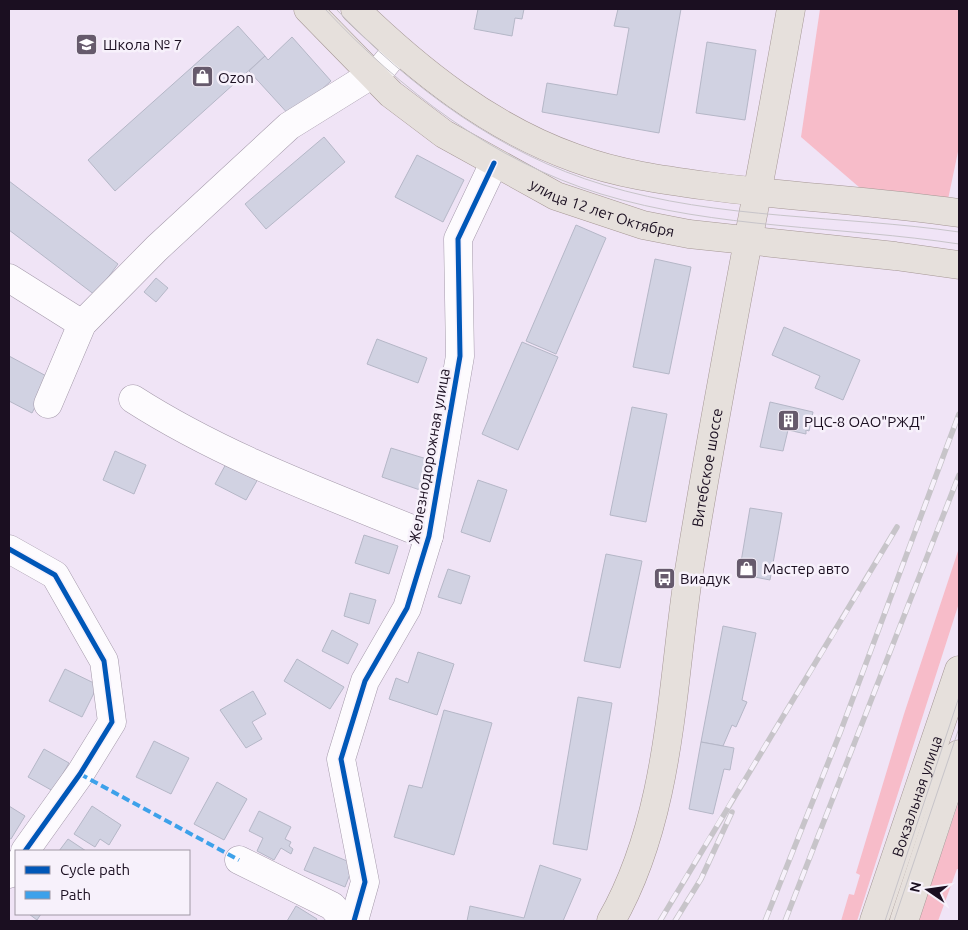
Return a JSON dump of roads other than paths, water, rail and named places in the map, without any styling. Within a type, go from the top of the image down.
[{"type":"main road","name":"улица 12 лет Октября","points":[[308,9],[371,75],[392,94],[444,134],[556,196],[643,225],[689,234],[895,256],[959,265]]},
{"type":"main road","points":[[355,9],[397,50],[483,113],[530,138],[574,158],[657,179],[758,193],[903,205],[959,213]]},
{"type":"main road","name":"Витебское шоссе","points":[[611,921],[624,898],[643,850],[664,762],[689,572],[791,9]]},
{"type":"main road","name":"Вокзальная улица","points":[[874,921],[959,670]]},
{"type":"main road","name":"Вокзальная улица","points":[[904,921],[959,754]]},
{"type":"street","points":[[48,404],[82,324],[157,248],[289,126],[371,75],[382,67],[397,50]]},
{"type":"street","name":"Железнодорожная улица","points":[[354,921],[365,882],[341,759],[365,681],[407,608],[429,536],[460,356],[458,239],[494,162]]},
{"type":"street","points":[[9,278],[82,324]]},
{"type":"street","points":[[133,399],[176,427],[269,471],[429,536]]},
{"type":"street","points":[[9,549],[55,575],[104,661],[112,722],[80,774],[26,850]]},
{"type":"street","points":[[239,860],[332,906],[345,921]]},
{"type":"tram line","points":[[325,9],[385,67],[451,120],[523,163],[561,180],[601,194],[689,214],[959,244]]},
{"type":"tram line","points":[[336,9],[394,65],[459,115],[493,136],[566,172],[604,185],[692,205],[736,211],[870,222],[959,232]]},
{"type":"tram line","points":[[885,921],[959,697]]},
{"type":"tram line","points":[[894,921],[959,728]]},
{"type":"railway","points":[[765,921],[840,733],[959,414]]},
{"type":"railway","points":[[785,921],[959,475]]},
{"type":"railway","points":[[660,921],[897,527]]},
{"type":"railway","points":[[675,921],[701,879],[732,812]]},
{"type":"place","name":"Школа № 7","points":[[87,44]]},
{"type":"place","name":"Ozon","points":[[202,77]]},
{"type":"place","name":"РЦС-8 ОАО\"РЖД\"","points":[[788,421]]},
{"type":"place","name":"Мастер авто","points":[[747,568]]},
{"type":"place","name":"Виадук","points":[[664,578]]}]
